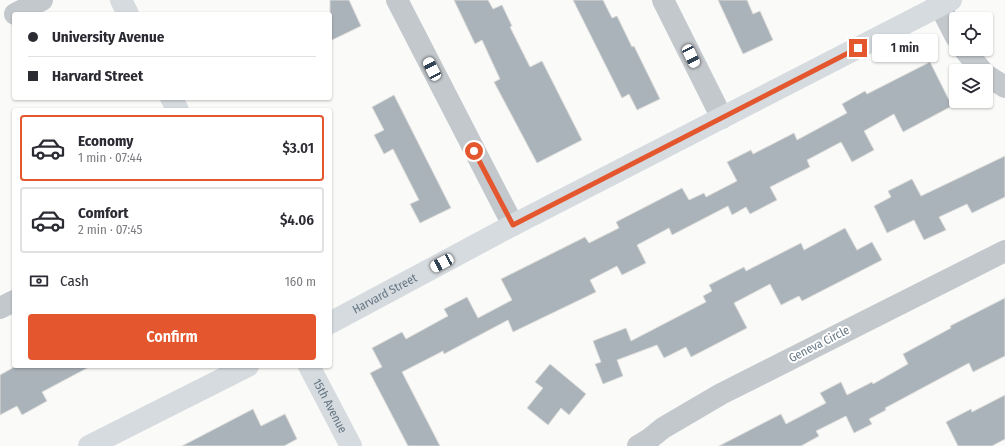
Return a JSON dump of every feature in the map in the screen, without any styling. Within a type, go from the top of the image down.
[{"type":"street","points":[[19,12],[42,0]]},
{"type":"street","points":[[121,0],[127,12]]},
{"type":"street","points":[[397,0],[513,225]]},
{"type":"street","points":[[663,0],[722,118]]},
{"type":"street","points":[[943,2],[949,18]]},
{"type":"street","name":"Harvard Street","points":[[332,323],[513,225],[722,118],[943,2]]},
{"type":"street","points":[[0,22],[12,16]]},
{"type":"street","points":[[970,56],[976,64]]},
{"type":"street","points":[[993,79],[1005,87]]},
{"type":"street","name":"Geneva Circle","points":[[638,446],[663,428],[721,394],[1005,251]]},
{"type":"street","points":[[0,308],[12,302]]},
{"type":"street","points":[[89,446],[244,368]]},
{"type":"street","name":"15th Avenue","points":[[310,368],[351,446]]},
{"type":"building","points":[[330,0],[349,0],[361,26],[332,40],[332,12],[330,12]]},
{"type":"building","points":[[454,0],[488,0],[493,9],[502,5],[512,26],[510,27],[530,67],[542,61],[582,140],[537,163],[494,82],[500,79],[482,40],[475,44]]},
{"type":"building","points":[[573,0],[603,0],[612,18],[617,16],[632,47],[634,46],[660,99],[637,110],[629,94],[622,98]]},
{"type":"building","points":[[718,0],[747,0],[753,14],[760,11],[773,40],[743,54]]},
{"type":"building","points":[[930,62],[949,100],[949,108],[903,132],[894,114],[864,131],[874,150],[852,162],[841,142],[807,160],[810,167],[770,187],[777,200],[750,214],[746,207],[732,215],[728,206],[672,235],[669,228],[637,245],[646,263],[622,275],[617,266],[590,280],[596,292],[513,332],[508,320],[444,354],[443,351],[402,372],[440,446],[408,446],[370,373],[382,367],[372,348],[402,332],[406,339],[448,316],[444,309],[467,297],[478,318],[512,300],[501,279],[585,237],[589,243],[619,228],[616,222],[682,188],[689,200],[704,193],[706,197],[737,181],[727,162],[751,150],[753,154],[794,133],[797,140],[847,113],[842,104],[865,91],[867,94]]},
{"type":"building","points":[[394,95],[451,208],[420,223],[410,204],[419,200],[393,149],[384,154],[374,135],[384,130],[372,107]]},
{"type":"building","points":[[1005,156],[1005,197],[972,213],[967,204],[939,217],[946,230],[924,240],[914,220],[887,233],[874,206],[891,197],[888,191],[912,179],[921,196]]},
{"type":"building","points":[[845,228],[857,250],[872,242],[882,260],[802,301],[799,296],[781,305],[770,284],[734,303],[747,328],[691,357],[686,347],[664,358],[657,345],[617,360],[623,376],[603,384],[595,364],[601,362],[593,341],[626,328],[631,341],[706,302],[703,296],[712,291],[709,285],[744,267],[746,271],[801,243],[804,250]]},
{"type":"building","points":[[1005,298],[1005,356],[973,372],[969,363],[885,408],[886,410],[869,419],[872,424],[854,433],[846,416],[816,431],[819,436],[801,446],[719,446],[781,414],[786,424],[826,403],[820,393],[841,382],[847,395],[872,382],[873,384],[908,364],[903,354],[951,328],[950,326]]},
{"type":"building","points":[[550,364],[586,394],[569,415],[561,408],[548,425],[527,408],[543,388],[535,382]]},
{"type":"building","points":[[12,368],[87,368],[42,392],[47,401],[22,415],[17,406],[0,415],[0,375]]},
{"type":"building","points":[[1005,395],[1005,439],[992,446],[958,446],[946,422],[971,409],[972,412]]},
{"type":"building","points":[[253,409],[261,426],[285,414],[297,439],[284,446],[182,446]]},
{"type":"route","points":[[474,151],[513,225],[858,48]]}]
